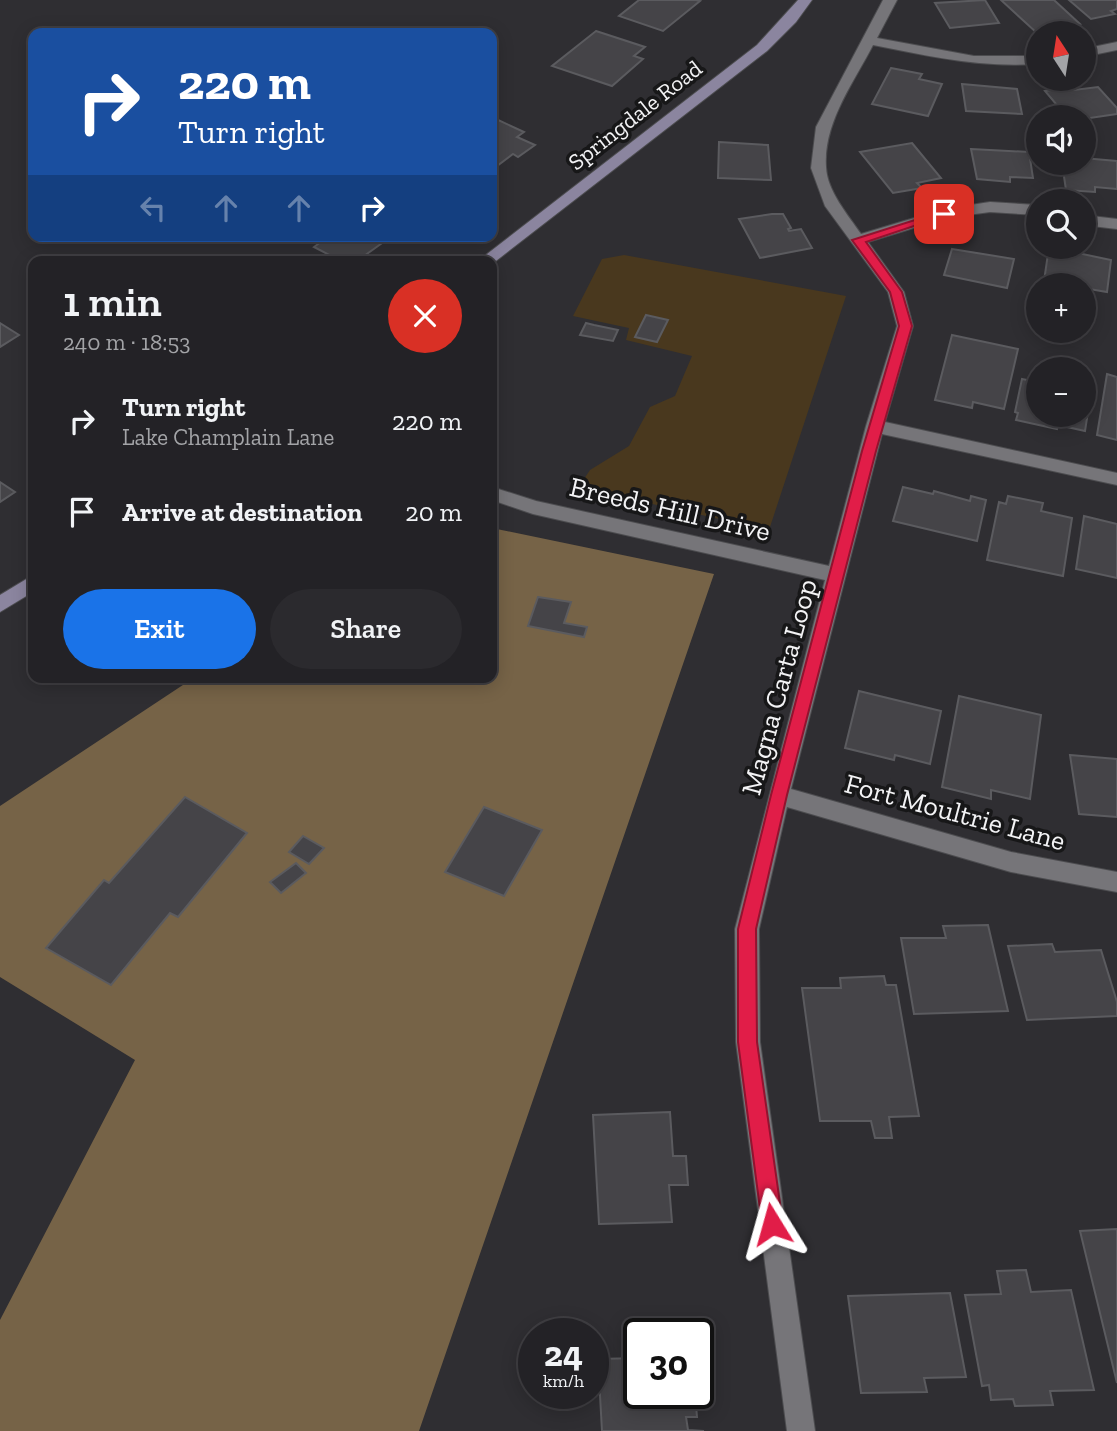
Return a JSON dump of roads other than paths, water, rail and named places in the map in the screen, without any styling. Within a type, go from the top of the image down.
[{"type":"street","name":"Springdale Road","points":[[492,256],[762,48],[791,19],[805,0]]},
{"type":"street","name":"Magna Carta Loop","points":[[801,1431],[748,1042],[747,929],[875,426],[905,326],[896,292],[833,206],[818,168],[823,127],[890,0]]},
{"type":"street","points":[[869,40],[960,58],[1013,63],[1026,61]]},
{"type":"street","points":[[1096,50],[1117,46]]},
{"type":"street","points":[[858,240],[944,214],[990,207],[1026,209]]},
{"type":"street","points":[[1096,222],[1117,224]]},
{"type":"street","points":[[875,426],[1117,479]]},
{"type":"street","name":"Breeds Hill Drive","points":[[497,495],[533,507],[837,575]]},
{"type":"street","points":[[0,605],[28,585]]},
{"type":"street","name":"Fort Moultrie Lane","points":[[779,795],[1011,862],[1117,882]]}]
